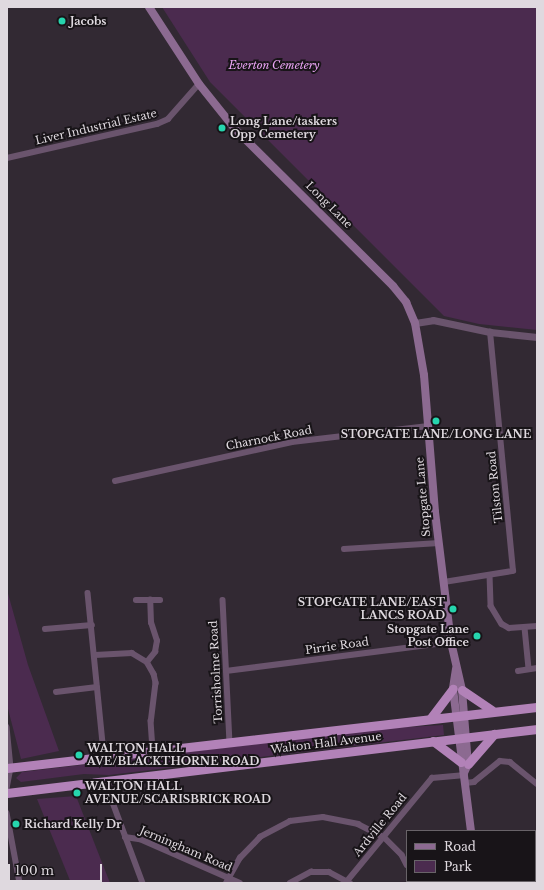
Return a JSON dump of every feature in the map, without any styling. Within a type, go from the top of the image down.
[{"type":"highway","points":[[430,719],[458,690],[493,711]]},
{"type":"highway","name":"Walton Hall Avenue","points":[[9,768],[537,706]]},
{"type":"highway","name":"Walton Hall Avenue","points":[[7,793],[432,741],[462,736],[537,730]]},
{"type":"highway","points":[[432,741],[464,763],[494,734]]},
{"type":"main road","name":"Long Lane","points":[[149,7],[199,84],[235,129],[393,286],[406,302],[415,323]]},
{"type":"main road","name":"Stopgate Lane","points":[[415,323],[424,375],[439,543],[450,642],[456,669],[471,830]]},
{"type":"street","name":"Liver Industrial Estate","points":[[7,158],[154,125],[168,119],[199,84]]},
{"type":"street","points":[[415,323],[433,320],[490,332],[537,338]]},
{"type":"street","name":"Tilston Road","points":[[444,582],[513,571],[490,332]]},
{"type":"street","name":"Charnock Road","points":[[115,481],[292,442],[428,426]]},
{"type":"street","points":[[344,549],[439,543]]},
{"type":"street","points":[[490,575],[492,606],[502,624],[509,628],[537,626]]},
{"type":"street","points":[[88,593],[103,742]]},
{"type":"street","points":[[136,600],[160,600]]},
{"type":"street","points":[[147,662],[155,652],[157,641],[151,623],[150,600]]},
{"type":"street","name":"Torrisholme Road","points":[[223,600],[230,742]]},
{"type":"street","points":[[45,630],[92,625]]},
{"type":"street","points":[[525,628],[529,669]]},
{"type":"street","name":"Pirrie Road","points":[[226,671],[450,642]]},
{"type":"street","points":[[95,655],[132,653],[147,662],[156,683],[151,721],[153,752]]},
{"type":"street","points":[[518,671],[537,668]]},
{"type":"street","points":[[56,692],[97,687]]},
{"type":"street","points":[[7,727],[9,768],[7,788]]},
{"type":"street","points":[[465,777],[474,782],[500,761],[510,762],[537,784]]},
{"type":"street","name":"Ardville Road","points":[[349,882],[427,782],[437,776],[465,777]]},
{"type":"street","points":[[105,781],[143,883]]},
{"type":"street","points":[[7,813],[20,883]]},
{"type":"street","points":[[226,880],[240,858],[260,837],[290,821],[323,817],[358,824],[384,837],[402,855],[406,863]]},
{"type":"street","name":"Jerningham Road","points":[[125,837],[140,839],[226,880],[240,883]]},
{"type":"street","points":[[290,883],[311,872],[329,872],[349,882]]},
{"type":"green space","name":"Everton Cemetery","points":[[162,7],[537,7],[537,330],[479,324],[444,316],[210,82]]},
{"type":"green space","points":[[7,590],[28,665],[59,751],[21,759],[7,705]]},
{"type":"green space","points":[[443,725],[444,735],[109,775],[84,774],[21,782],[16,778],[22,772],[390,728]]},
{"type":"green space","points":[[76,796],[110,883],[71,883],[37,799]]},
{"type":"place","name":"Jacobs","points":[[62,21]]},
{"type":"place","name":"Long Lane/taskers Opp Cemetery","points":[[222,128]]},
{"type":"place","name":"STOPGATE LANE/LONG LANE","points":[[436,421]]},
{"type":"place","name":"STOPGATE LANE/EAST LANCS ROAD","points":[[453,609]]},
{"type":"place","name":"Stopgate Lane Post Office","points":[[477,636]]},
{"type":"place","name":"WALTON HALL AVE/BLACKTHORNE ROAD","points":[[79,755]]},
{"type":"place","name":"WALTON HALL AVENUE/SCARISBRICK ROAD","points":[[77,793]]},
{"type":"place","name":"Richard Kelly Dr","points":[[16,824]]}]
